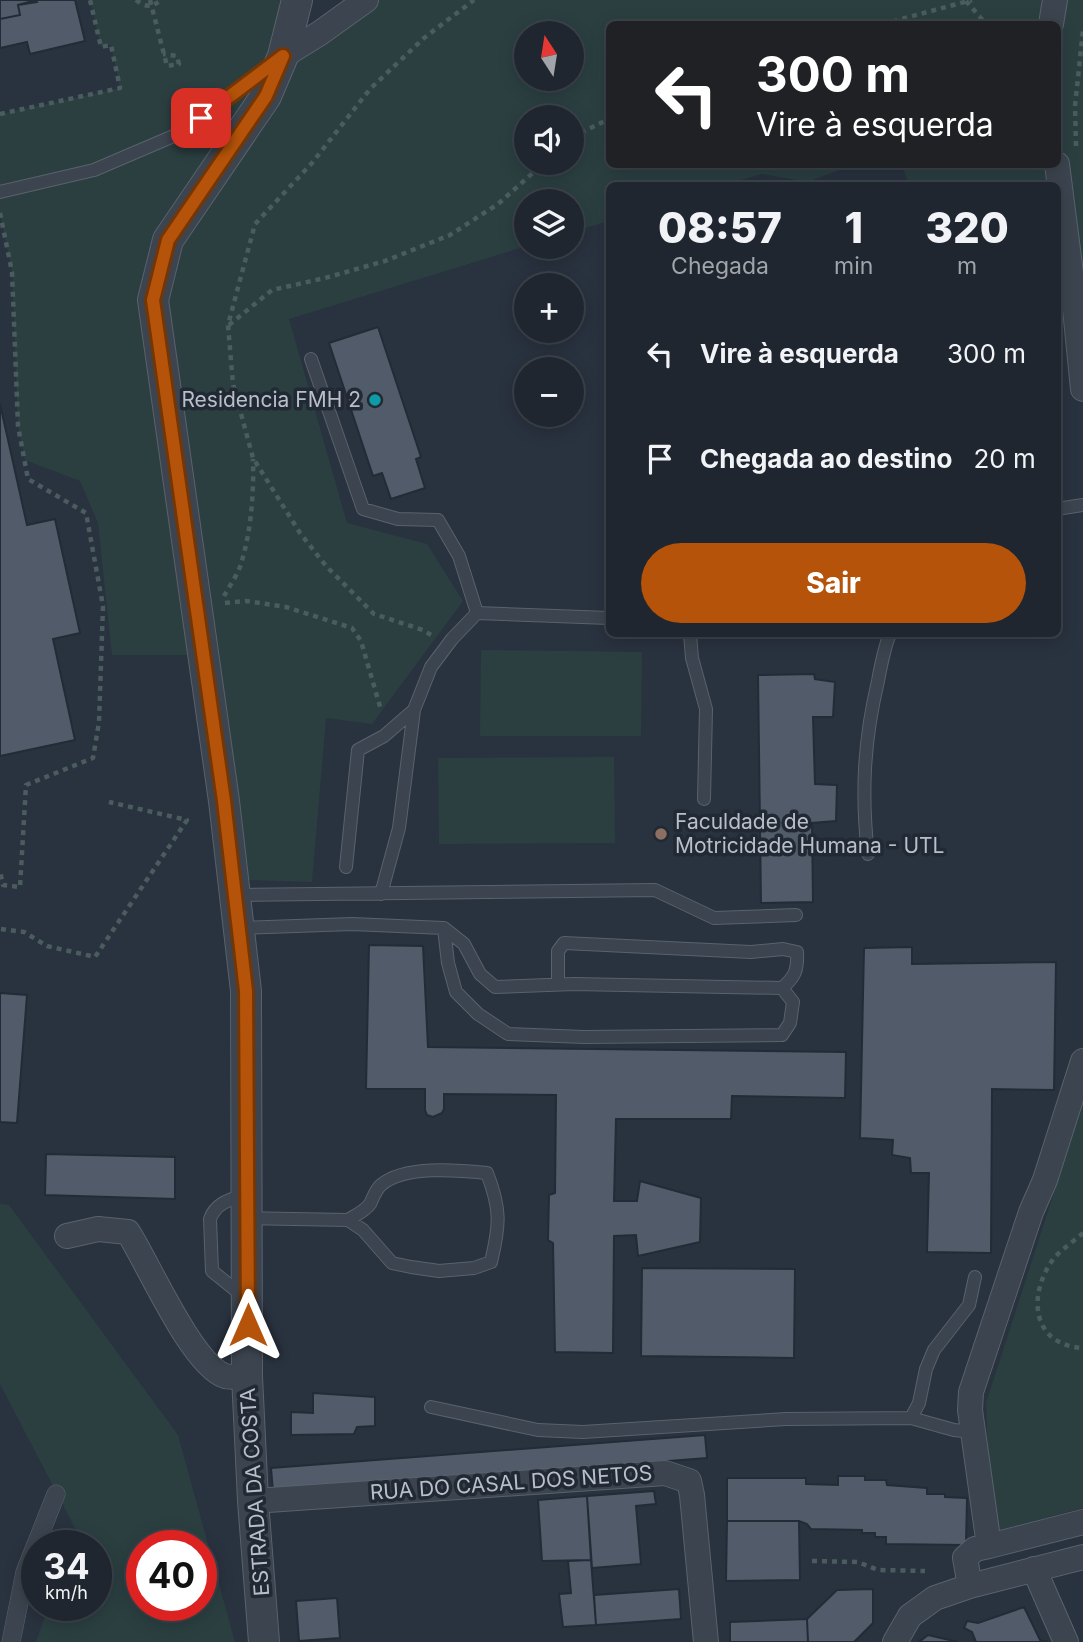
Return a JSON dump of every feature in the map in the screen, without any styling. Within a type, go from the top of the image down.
[{"type":"street","name":"ESTRADA DA COSTA","points":[[264,1642],[247,1376],[246,991],[236,895],[153,300],[168,240],[266,96],[283,56],[297,0]]},
{"type":"street","points":[[283,56],[366,0]]},
{"type":"street","points":[[1052,21],[1055,0]]},
{"type":"street","points":[[1067,161],[1073,289],[1083,389]]},
{"type":"street","points":[[989,1546],[970,1409],[971,1392],[1031,1212],[1045,1180],[1059,1129],[1083,1061]]},
{"type":"street","points":[[67,1236],[98,1229],[128,1232],[177,1321],[204,1359],[225,1376],[247,1376]]},
{"type":"street","name":"RUA DO CASAL DOS NETOS","points":[[253,1501],[664,1473],[677,1476],[689,1481],[692,1495],[706,1642]]},
{"type":"street","points":[[12,1642],[24,1572],[56,1494]]},
{"type":"street","points":[[968,1579],[965,1558],[975,1549],[1083,1522]]},
{"type":"street","points":[[895,1642],[905,1623],[921,1606],[968,1579],[1034,1569],[1083,1557]]},
{"type":"street","points":[[1034,1569],[1066,1642]]},
{"type":"lane","points":[[0,192],[94,170],[183,132],[283,56]]},
{"type":"lane","points":[[311,359],[363,509],[398,519],[438,520],[459,556],[477,613]]},
{"type":"lane","points":[[1061,508],[1083,505]]},
{"type":"lane","points":[[381,894],[399,828],[414,710],[431,667],[447,646],[477,613],[606,618]]},
{"type":"lane","points":[[690,637],[692,658],[706,709],[704,799]]},
{"type":"lane","points":[[868,854],[863,811],[863,778],[871,709],[889,637]]},
{"type":"lane","points":[[346,867],[358,750],[391,730],[414,710]]},
{"type":"lane","points":[[236,895],[655,890],[714,918],[796,915]]},
{"type":"lane","points":[[239,928],[352,924],[444,928],[464,943],[480,974],[495,987],[558,985],[782,988],[793,978],[798,968],[797,952],[783,949],[751,952],[564,943],[558,951],[558,985]]},
{"type":"lane","points":[[444,928],[448,963],[456,992],[478,1014],[508,1034],[584,1037],[782,1035],[790,1023],[793,1002],[782,988]]},
{"type":"lane","points":[[247,1206],[348,1220],[363,1230],[392,1262],[439,1271],[474,1268],[491,1262],[499,1230],[496,1196],[487,1173],[469,1171],[424,1171],[403,1175],[380,1186],[368,1207],[348,1220]]},
{"type":"lane","points":[[911,1418],[919,1403],[926,1369],[934,1349],[969,1305],[975,1277]]},
{"type":"lane","points":[[431,1407],[538,1430],[583,1432],[786,1419],[911,1418],[954,1430],[975,1432]]},
{"type":"path","points":[[0,114],[120,88],[111,45],[101,47],[90,0]]},
{"type":"path","points":[[136,0],[144,6],[152,6],[162,0]]},
{"type":"path","points":[[150,0],[163,54]]},
{"type":"path","points":[[391,730],[379,705],[361,641],[352,628],[286,607],[246,601],[219,604],[239,569],[254,487],[253,458],[233,384],[228,325],[255,224],[312,163],[370,89],[424,38],[474,0]]},
{"type":"path","points":[[894,21],[968,0],[984,21]]},
{"type":"path","points":[[1067,161],[1083,30]]},
{"type":"path","points":[[584,132],[606,121]]},
{"type":"path","points":[[228,325],[272,290],[373,264],[450,234],[498,204],[531,175]]},
{"type":"path","points":[[0,213],[12,272],[18,426],[28,479],[86,513],[103,607],[99,722],[93,758],[26,785],[20,887],[3,885],[0,871]]},
{"type":"path","points":[[253,458],[300,533],[351,593],[374,614],[423,629],[447,646]]},
{"type":"path","points":[[0,923],[0,929],[24,932],[47,946],[95,957],[187,820],[109,802]]},
{"type":"path","points":[[1083,1233],[1054,1258],[1040,1286],[1037,1314],[1048,1335],[1063,1346],[1083,1349]]},
{"type":"path","points":[[812,1561],[858,1562],[878,1570],[968,1579]]},
{"type":"green space","points":[[90,0],[297,0],[283,55],[366,0],[1083,0],[1083,318],[1061,206],[1061,182],[908,182],[903,168],[1061,168],[1061,21],[606,21],[606,168],[845,168],[807,182],[762,174],[734,182],[606,182],[606,222],[584,228],[584,189],[514,189],[514,250],[289,319],[347,523],[427,544],[463,601],[372,724],[326,718],[312,882],[245,880],[219,655],[112,655],[98,523],[80,481],[25,460],[18,426],[12,272],[0,213],[0,114],[120,88],[111,45],[101,47]]},
{"type":"green space","points":[[481,650],[642,652],[641,736],[480,736]]},
{"type":"green space","points":[[614,757],[615,843],[439,844],[438,758]]},
{"type":"green space","points":[[1083,1103],[1083,1508],[991,1532],[986,1403]]},
{"type":"green space","points":[[0,1204],[9,1205],[178,1435],[204,1530],[126,1530],[126,1621],[217,1621],[217,1577],[235,1642],[36,1642],[43,1621],[112,1621],[112,1530],[76,1530],[0,1384]]},
{"type":"building","points":[[0,0],[37,2],[18,5],[20,15],[0,19]]},
{"type":"building","points":[[36,0],[75,0],[85,41],[30,54],[27,42],[0,48],[0,19],[20,15],[18,5]]},
{"type":"building","name":"Residencia FMH 2","points":[[378,327],[421,457],[416,459],[425,488],[391,499],[382,473],[373,476],[329,343]]},
{"type":"building","points":[[0,404],[27,525],[55,519],[80,633],[53,639],[75,740],[0,756]]},
{"type":"building","points":[[814,674],[815,679],[835,682],[833,717],[813,717],[815,784],[837,785],[836,821],[812,823],[813,902],[761,903],[758,675]]},
{"type":"building","points":[[369,945],[423,946],[428,1047],[846,1052],[845,1098],[732,1096],[731,1119],[616,1119],[614,1201],[637,1201],[640,1181],[701,1198],[700,1242],[638,1256],[636,1235],[614,1236],[613,1353],[555,1352],[553,1243],[548,1240],[549,1195],[555,1193],[556,1095],[444,1094],[444,1109],[433,1117],[427,1115],[425,1110],[425,1089],[366,1089]]},
{"type":"building","points":[[912,947],[912,964],[1056,962],[1054,1090],[992,1089],[991,1253],[927,1252],[929,1173],[911,1173],[910,1158],[892,1155],[893,1140],[860,1138],[864,948]]},
{"type":"building","points":[[0,993],[27,995],[17,1123],[0,1122]]},
{"type":"building","points":[[46,1154],[175,1157],[175,1199],[45,1195]]},
{"type":"building","points":[[642,1268],[795,1269],[794,1358],[641,1356]]},
{"type":"building","points":[[313,1393],[375,1397],[375,1426],[357,1427],[354,1434],[291,1435],[291,1412],[313,1413]]},
{"type":"building","points":[[705,1435],[707,1458],[273,1492],[271,1468]]},
{"type":"building","points":[[838,1476],[865,1476],[865,1480],[886,1480],[887,1485],[927,1488],[927,1494],[967,1498],[966,1545],[886,1544],[886,1537],[875,1537],[875,1533],[862,1533],[862,1530],[811,1529],[799,1521],[727,1521],[727,1478],[806,1478],[806,1484],[838,1485]]},
{"type":"building","points":[[654,1491],[656,1504],[636,1506],[641,1564],[592,1568],[587,1496]]},
{"type":"building","points":[[587,1496],[591,1560],[542,1561],[538,1500]]},
{"type":"building","points":[[727,1521],[799,1521],[800,1580],[726,1581]]},
{"type":"building","points":[[591,1560],[596,1625],[563,1627],[559,1594],[571,1593],[568,1561]]},
{"type":"building","points":[[679,1589],[681,1619],[596,1625],[594,1595]]},
{"type":"building","points":[[873,1589],[873,1623],[854,1642],[808,1642],[807,1619],[837,1590]]},
{"type":"building","points":[[337,1598],[340,1638],[299,1641],[296,1601]]},
{"type":"building","points":[[1024,1607],[1040,1640],[1048,1642],[976,1642],[972,1632],[964,1628],[967,1621],[978,1623]]},
{"type":"building","points":[[807,1619],[808,1642],[730,1642],[730,1622]]},
{"type":"building","points":[[928,1635],[958,1642],[919,1642]]},
{"type":"place","name":"Residencia FMH 2","points":[[375,400]]},
{"type":"place","name":"Faculdade de Motricidade Humana - UTL","points":[[661,834]]},
{"type":"route","points":[[201,118],[283,56],[266,96],[168,240],[153,300],[224,801],[246,991],[248,1325]]}]
